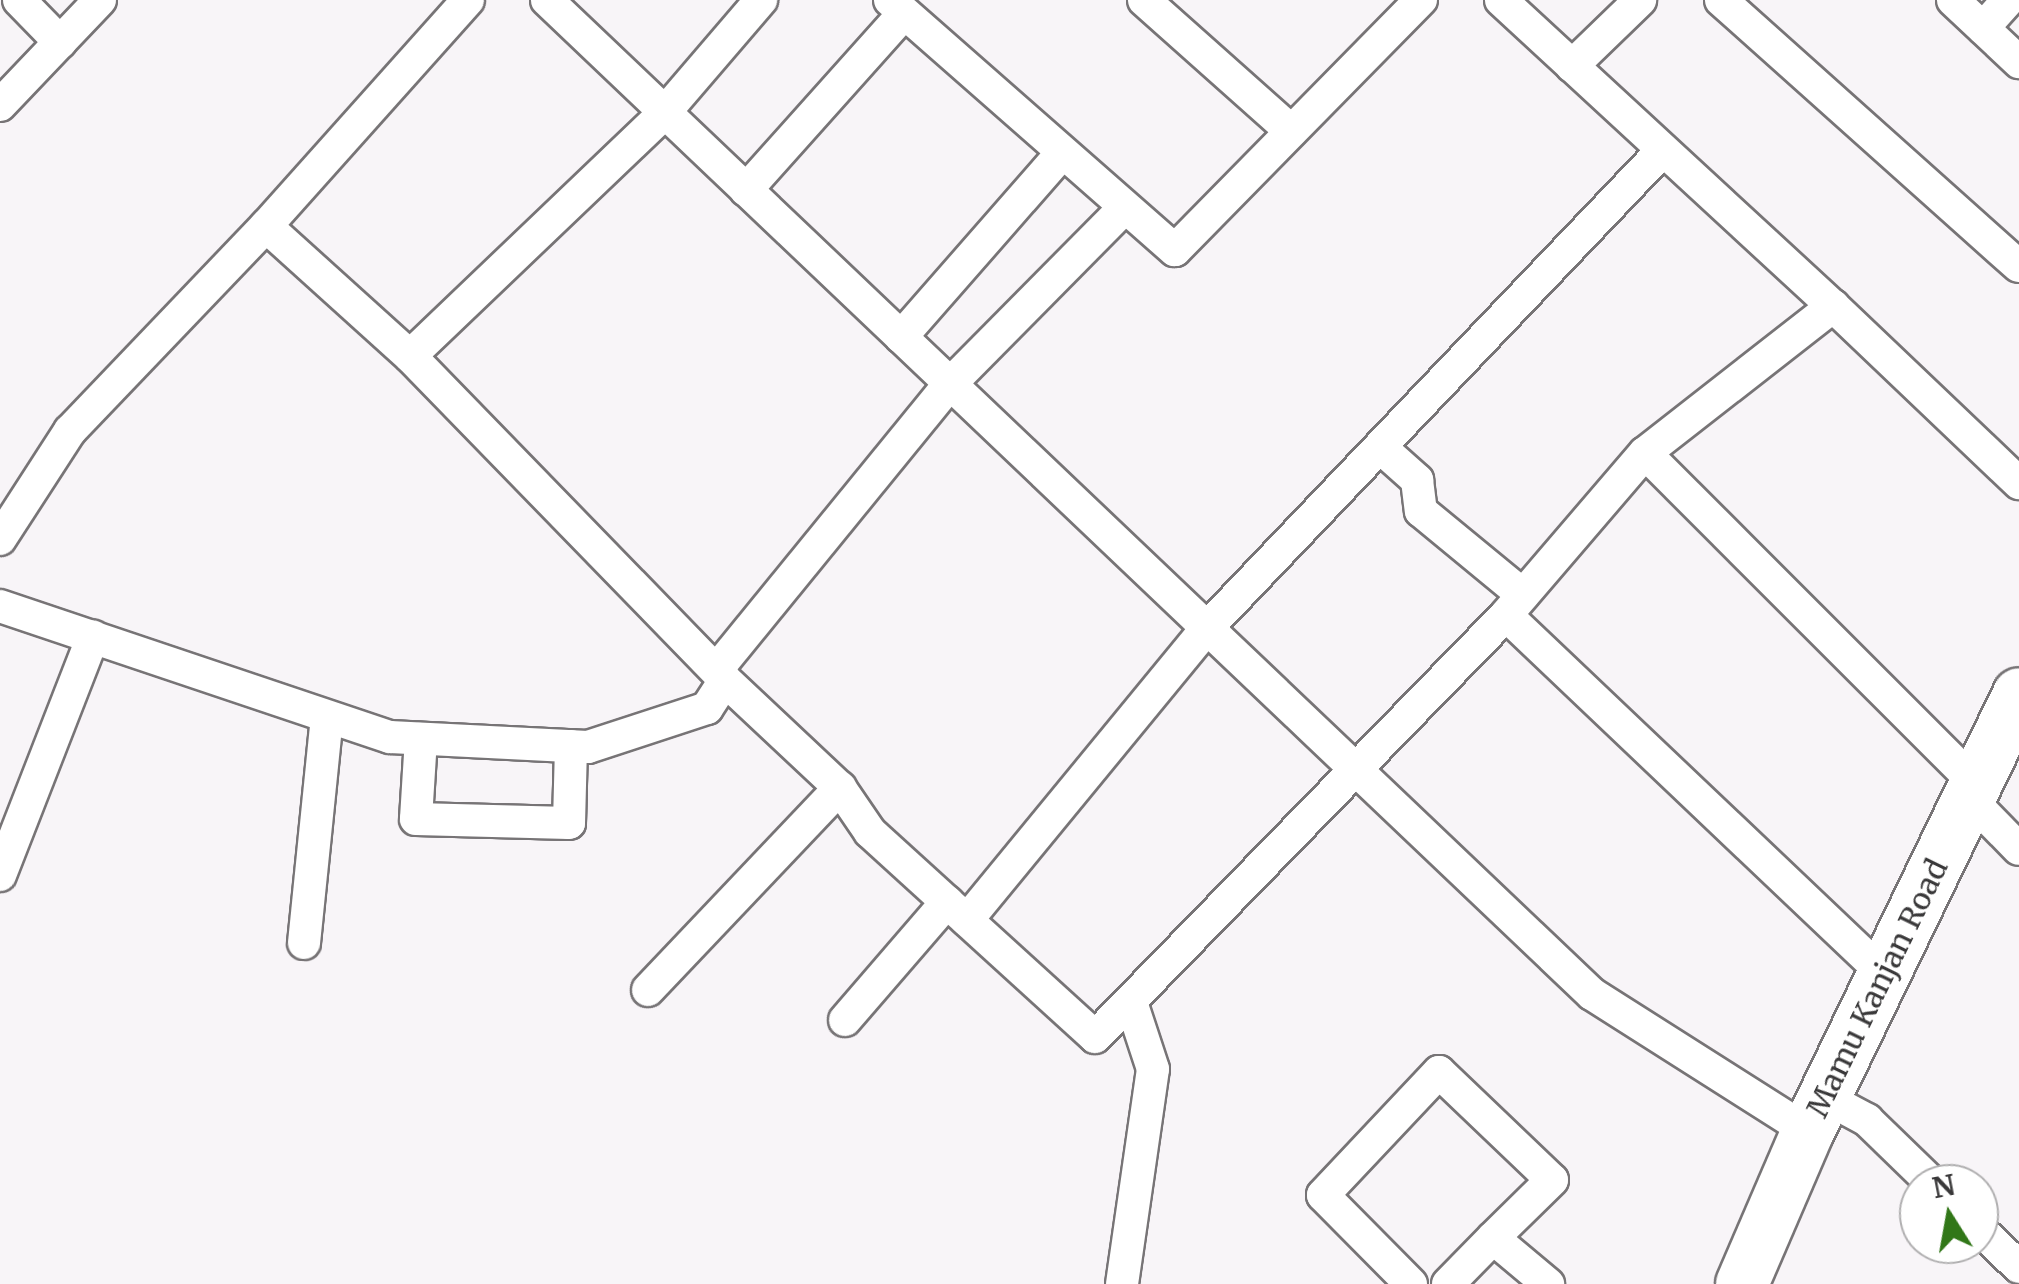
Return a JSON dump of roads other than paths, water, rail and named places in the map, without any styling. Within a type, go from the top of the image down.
[{"type":"main road","name":"Mamu Kanjan Road","points":[[1742,1284],[1817,1114],[2019,694]]},
{"type":"street","points":[[19,0],[60,42]]},
{"type":"street","points":[[0,105],[100,0]]},
{"type":"street","points":[[0,539],[70,430],[266,226],[468,0]]},
{"type":"street","points":[[548,0],[1592,994],[1817,1114],[1867,1120],[1912,1164]]},
{"type":"street","points":[[410,356],[664,112],[761,0]]},
{"type":"street","points":[[1144,0],[1292,132]]},
{"type":"street","points":[[746,190],[897,6],[1123,209],[1175,250],[1421,0]]},
{"type":"street","points":[[1502,0],[2019,483]]},
{"type":"street","points":[[1572,66],[1640,0]]},
{"type":"street","points":[[1722,0],[2019,266]]},
{"type":"street","points":[[1953,0],[2019,62]]},
{"type":"street","points":[[1983,28],[2008,0]]},
{"type":"street","points":[[845,1020],[957,911],[1206,629],[1664,150]]},
{"type":"street","points":[[901,338],[1062,154]]},
{"type":"street","points":[[725,680],[718,668],[950,384],[1123,209]]},
{"type":"street","points":[[266,226],[410,356],[725,680],[840,788],[870,832],[1096,1037],[1515,605],[1645,453],[1833,306]]},
{"type":"street","points":[[1380,447],[1418,480],[1422,511],[1885,974]]},
{"type":"street","points":[[1645,453],[1973,791],[2019,848]]},
{"type":"street","points":[[0,606],[390,737],[588,747],[708,708],[725,680]]},
{"type":"street","points":[[0,875],[93,637]]},
{"type":"street","points":[[304,943],[328,718]]},
{"type":"street","points":[[421,739],[416,819],[569,823],[571,746]]},
{"type":"street","points":[[648,990],[840,788]]},
{"type":"street","points":[[1122,1284],[1152,1069],[1130,1002]]},
{"type":"street","points":[[1411,1284],[1323,1195],[1439,1072],[1552,1180],[1448,1284]]},
{"type":"street","points":[[1493,1238],[1548,1284]]},
{"type":"street","points":[[1999,1248],[2019,1267]]}]
